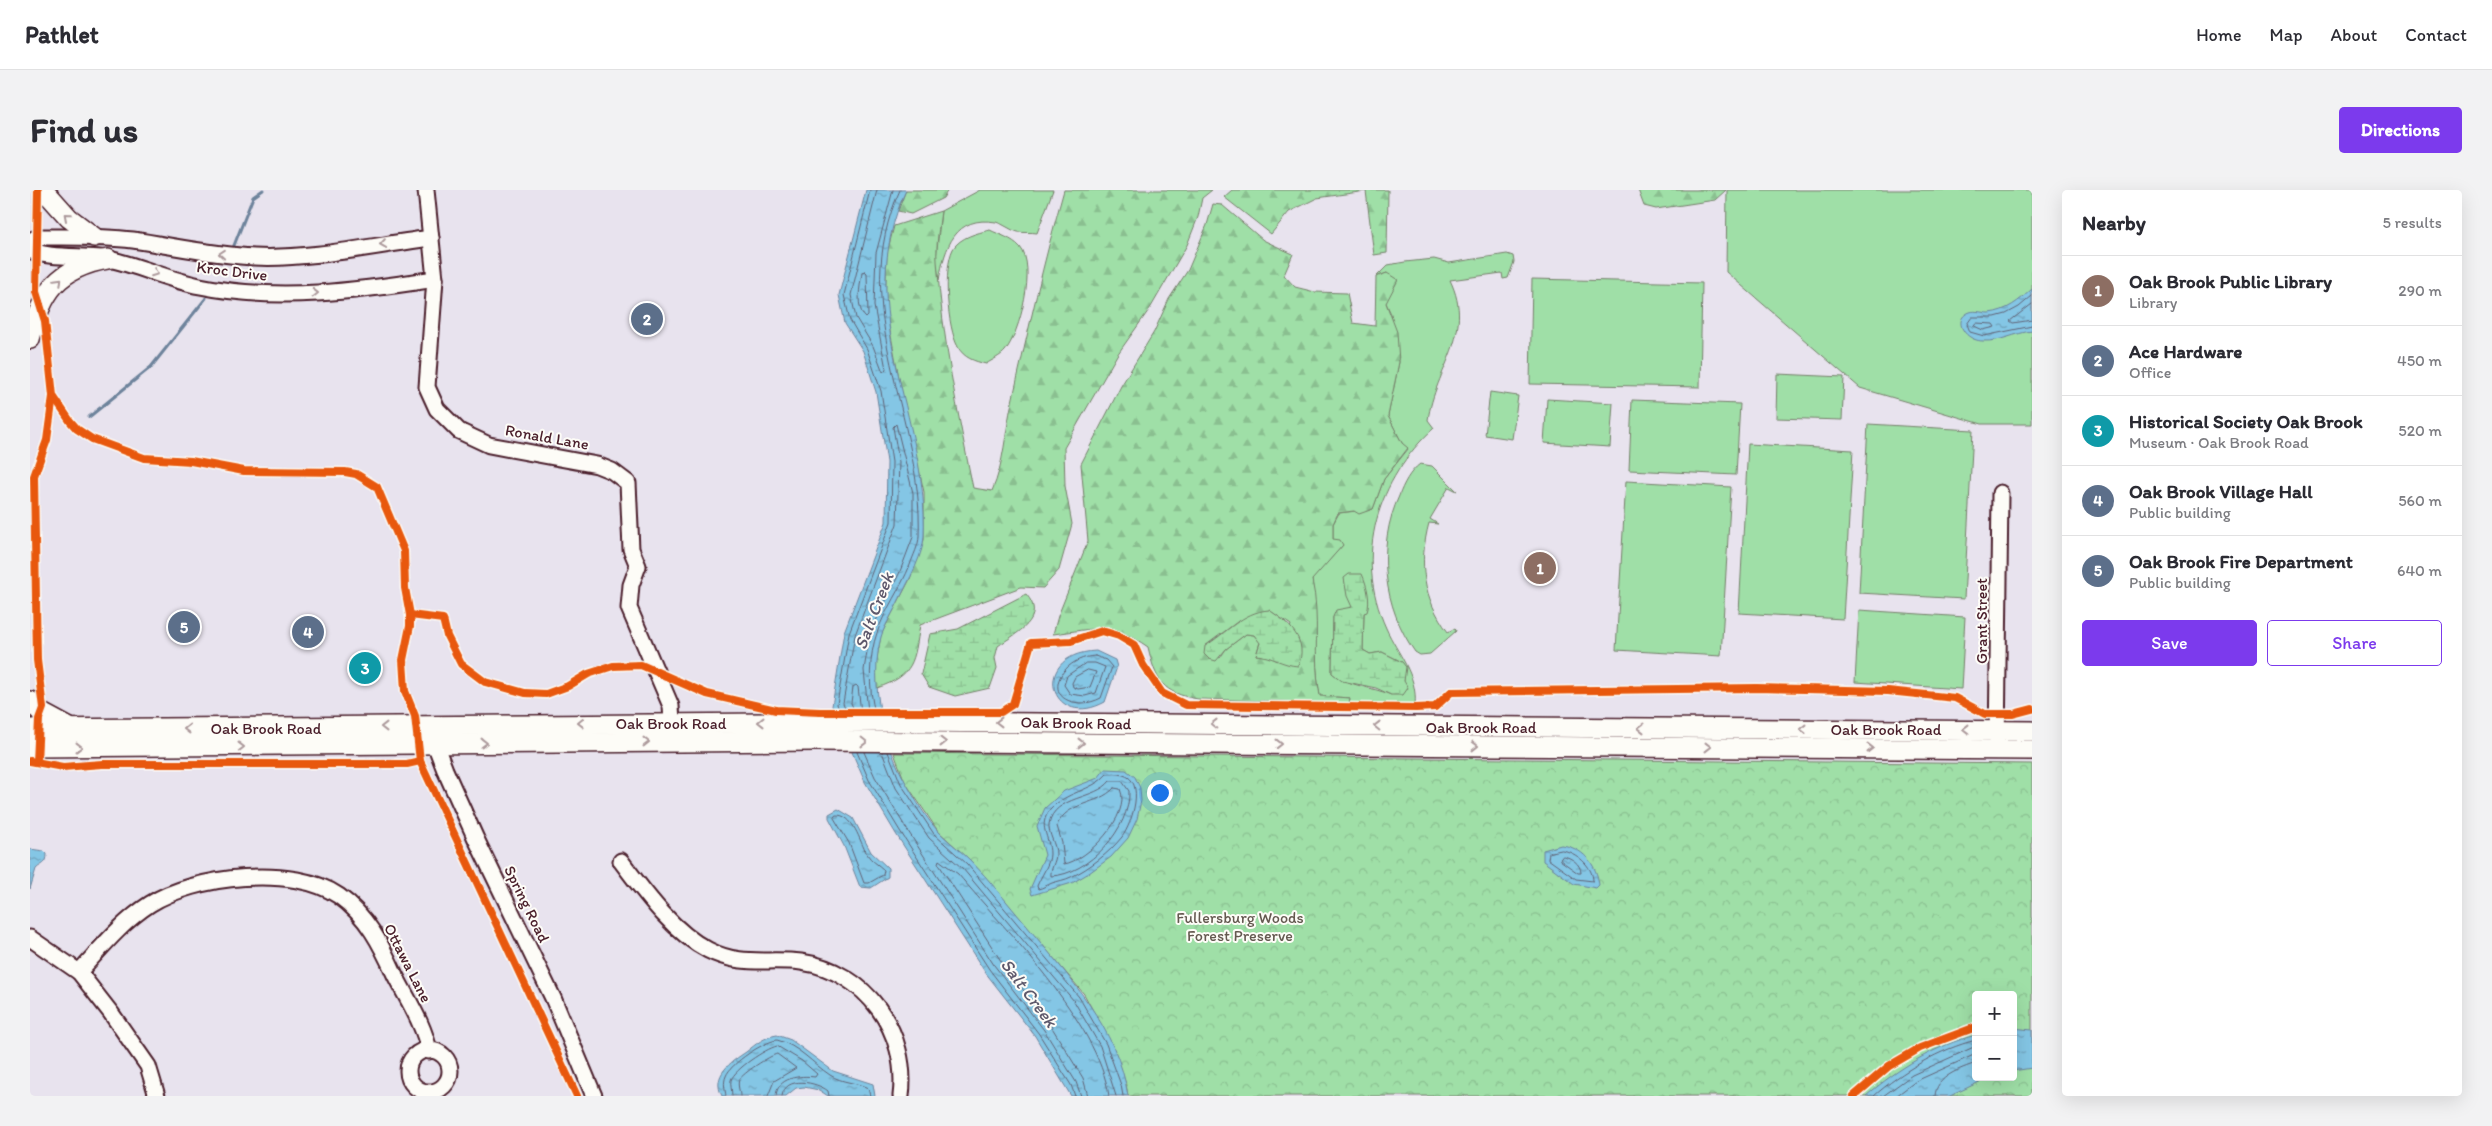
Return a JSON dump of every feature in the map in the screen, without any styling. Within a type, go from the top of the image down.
[{"type":"main road","points":[[44,190],[69,218],[94,237]]},
{"type":"main road","points":[[30,340],[40,308],[52,287],[68,272],[86,263],[108,259]]},
{"type":"main road","points":[[30,701],[42,713],[71,729]]},
{"type":"main road","name":"Oak Brook Road","points":[[30,747],[434,735],[672,722],[903,722],[2032,731]]},
{"type":"main road","name":"Oak Brook Road","points":[[30,729],[816,741],[2032,750]]},
{"type":"street","name":"Ronald Lane","points":[[426,190],[435,279],[427,387],[437,409],[459,431],[489,444],[597,464],[612,471],[628,483],[631,549],[638,566],[630,585],[630,608],[671,706],[672,722]]},
{"type":"street","name":"Kroc Drive","points":[[30,241],[38,237],[94,237],[132,240],[194,252],[256,257],[303,255],[432,238]]},
{"type":"street","name":"Kroc Drive","points":[[30,250],[38,254],[82,255],[108,259],[198,286],[263,294],[323,293],[435,279]]},
{"type":"street","name":"Grant Street","points":[[1997,749],[2000,493]]},
{"type":"street","name":"Spring Road","points":[[434,735],[476,839],[553,998],[594,1096]]},
{"type":"street","points":[[621,861],[669,918],[692,940],[707,950],[731,959],[748,962],[787,961],[817,966],[838,974],[874,1000],[889,1024],[899,1051],[902,1068],[901,1096]]},
{"type":"street","name":"Ottawa Lane","points":[[79,972],[134,915],[172,892],[206,883],[242,879],[303,881],[324,887],[338,895],[370,926],[423,1031],[428,1051]]},
{"type":"street","points":[[30,938],[79,972],[148,1066],[157,1096]]},
{"type":"green space","points":[[906,190],[948,190],[943,198],[911,214],[898,211]]},
{"type":"green space","points":[[980,190],[1053,190],[1037,233],[1018,232],[996,222],[982,221],[971,223],[962,229],[954,236],[949,245],[939,280],[936,259],[941,211]]},
{"type":"green space","points":[[1064,190],[1212,190],[1202,198],[1198,217],[1187,245],[1151,307],[1117,355],[1064,448],[1065,486],[1072,524],[1059,570],[1043,588],[1021,587],[920,625],[911,665],[899,678],[877,688],[875,670],[881,635],[910,579],[924,540],[924,492],[903,399],[885,304],[887,253],[894,226],[941,211],[937,242],[939,290],[956,404],[973,488],[992,491],[1002,459],[1012,402],[1036,296]]},
{"type":"green space","points":[[1232,190],[1388,190],[1387,253],[1374,255],[1366,191],[1317,198],[1289,212],[1271,234],[1224,197]]},
{"type":"green space","points":[[1638,190],[1726,190],[1715,200],[1656,209],[1644,206]]},
{"type":"green space","points":[[1727,190],[2032,190],[2032,424],[1982,424],[1860,388],[1726,272]]},
{"type":"green space","points":[[1213,204],[1222,205],[1263,240],[1293,254],[1284,275],[1295,287],[1315,292],[1347,293],[1353,323],[1375,326],[1376,277],[1387,273],[1398,280],[1386,303],[1397,332],[1399,362],[1388,416],[1402,443],[1408,448],[1384,479],[1373,509],[1359,514],[1354,511],[1338,513],[1333,524],[1333,539],[1340,540],[1343,545],[1312,580],[1315,594],[1317,666],[1320,696],[1350,698],[1349,703],[1198,699],[1176,693],[1162,684],[1154,669],[1148,647],[1123,633],[1113,630],[1092,629],[1053,634],[1058,616],[1088,541],[1081,464],[1121,386],[1154,332],[1169,299],[1188,270],[1207,225]],"holes":[[[1269,610],[1291,625],[1277,661],[1272,657],[1256,655],[1260,642],[1254,635],[1246,634],[1226,649],[1220,658],[1205,646],[1237,622]]]},
{"type":"green space","points":[[990,230],[1010,239],[1020,247],[1025,256],[1027,284],[1021,315],[1011,342],[1003,353],[986,364],[977,362],[963,354],[958,347],[951,326],[947,284],[950,258],[956,245],[969,236]]},
{"type":"green space","points":[[1507,254],[1513,256],[1514,262],[1508,278],[1503,279],[1502,273],[1450,280],[1457,299],[1459,317],[1451,351],[1432,401],[1428,420],[1434,428],[1398,470],[1386,494],[1377,520],[1372,546],[1372,573],[1376,601],[1386,628],[1410,674],[1415,694],[1415,705],[1349,703],[1350,698],[1320,696],[1316,667],[1312,579],[1343,545],[1333,540],[1333,524],[1339,513],[1373,509],[1384,479],[1408,449],[1402,443],[1388,416],[1399,362],[1391,314],[1386,303],[1387,273],[1376,277],[1388,265],[1434,259],[1449,263]],"holes":[[[1352,607],[1364,612],[1363,650],[1370,654],[1382,652],[1402,662],[1404,681],[1391,695],[1353,684],[1332,673],[1333,617]]]},
{"type":"green space","points":[[1532,279],[1702,283],[1700,387],[1530,384]]},
{"type":"green space","points":[[1777,374],[1844,377],[1842,420],[1776,418]]},
{"type":"green space","points":[[1490,392],[1518,396],[1512,439],[1485,435]]},
{"type":"green space","points":[[1547,399],[1613,403],[1610,447],[1544,443]]},
{"type":"green space","points":[[1632,400],[1740,404],[1736,475],[1629,470]]},
{"type":"green space","points":[[1868,424],[1973,430],[1964,599],[1859,593]]},
{"type":"green space","points":[[1748,444],[1853,450],[1843,619],[1739,613]]},
{"type":"green space","points":[[1420,464],[1432,466],[1457,491],[1449,487],[1430,519],[1438,524],[1429,523],[1424,553],[1425,580],[1433,606],[1448,632],[1455,628],[1456,631],[1430,654],[1420,655],[1415,652],[1396,616],[1386,576],[1386,555],[1387,535],[1399,496],[1407,478]]},
{"type":"green space","points":[[1626,481],[1731,487],[1721,656],[1616,650]]},
{"type":"green space","points":[[1349,574],[1362,574],[1368,593],[1368,608],[1367,612],[1364,613],[1363,650],[1370,654],[1382,652],[1402,662],[1406,667],[1404,681],[1408,688],[1403,695],[1391,695],[1376,688],[1342,681],[1332,673],[1333,617],[1336,610],[1352,607],[1347,596],[1344,578]]},
{"type":"green space","points":[[1026,594],[1032,603],[1032,618],[1021,630],[998,646],[995,658],[997,668],[990,688],[955,696],[929,687],[921,674],[930,634],[958,629]]},
{"type":"green space","points":[[1269,610],[1290,627],[1299,640],[1301,657],[1298,666],[1256,655],[1260,643],[1254,635],[1246,634],[1226,649],[1216,661],[1209,659],[1204,654],[1205,646],[1235,624],[1251,615]]},
{"type":"green space","points":[[1859,610],[1965,617],[1961,689],[1855,682]]},
{"type":"green space","name":"Fullersburg Woods Forest Preserve","points":[[894,753],[2032,764],[2032,1096],[1128,1096],[1126,1084],[1110,1042],[1084,994],[971,861],[938,831],[905,782]]},
{"type":"water","name":"Salt Creek","points":[[866,190],[906,190],[891,235],[886,278],[888,321],[915,448],[922,492],[924,536],[917,562],[909,581],[881,637],[877,673],[880,712],[885,731],[898,767],[913,796],[930,822],[985,876],[1089,1004],[1114,1048],[1128,1096],[1071,1096],[1035,1036],[985,972],[896,834],[865,782],[832,706],[844,632],[886,522],[887,462],[876,392],[863,351],[845,323],[839,295]]},
{"type":"water","points":[[2032,289],[2032,331],[1983,341],[1976,340],[1966,334],[1961,324],[1961,319],[1964,315],[1972,311],[1989,313],[2007,308]]},
{"type":"water","points":[[1096,651],[1115,660],[1117,667],[1105,702],[1086,709],[1071,707],[1060,700],[1054,689],[1054,676],[1061,664],[1075,655]]},
{"type":"water","points":[[1105,769],[1126,770],[1135,777],[1140,788],[1141,801],[1137,819],[1128,838],[1111,857],[1089,873],[1072,883],[1032,895],[1030,889],[1045,855],[1037,826],[1045,808],[1064,791],[1098,778]]},
{"type":"water","points":[[838,809],[853,818],[871,852],[888,868],[888,877],[871,888],[860,887],[844,846],[829,818],[829,814]]},
{"type":"water","points":[[1561,845],[1576,849],[1592,864],[1598,877],[1599,885],[1596,888],[1574,884],[1543,861],[1543,850]]},
{"type":"water","points":[[30,849],[44,851],[47,854],[47,858],[36,869],[30,889]]},
{"type":"water","points":[[2017,1028],[2032,1030],[2032,1068],[2017,1070]]},
{"type":"water","points":[[777,1035],[791,1040],[833,1071],[873,1084],[875,1096],[828,1096],[819,1090],[804,1087],[796,1088],[786,1096],[722,1096],[719,1082],[724,1070],[734,1060],[760,1041]]},
{"type":"water","points":[[1972,1036],[1972,1081],[1982,1081],[1950,1096],[1866,1096],[1904,1067],[1961,1039]]},
{"type":"waterway","points":[[233,248],[253,197],[263,190]]},
{"type":"waterway","points":[[89,417],[151,367],[206,298]]},
{"type":"cycle path","points":[[38,190],[36,292],[45,321],[53,396],[77,429],[92,439],[144,458],[191,461],[244,471],[345,472],[356,474],[377,487],[404,551],[405,588],[410,615],[410,626],[403,660],[405,691],[415,716],[420,761],[577,1096]]},
{"type":"cycle path","points":[[37,762],[39,719],[43,708],[37,660],[34,476],[47,440],[53,396]]},
{"type":"cycle path","points":[[410,615],[443,619],[447,636],[461,664],[485,682],[525,693],[546,694],[568,686],[588,674],[613,666],[641,665],[707,694],[776,710],[820,712],[1001,712],[1013,704],[1031,643],[1071,641],[1102,631],[1119,636],[1134,645],[1143,665],[1162,693],[1186,705],[1416,708],[1435,707],[1451,692],[1757,688],[1888,691],[1955,698],[1985,714],[2013,714],[2032,709]]},
{"type":"cycle path","points":[[30,761],[63,767],[102,764],[407,764],[420,761]]},
{"type":"cycle path","points":[[1854,1096],[1889,1066],[1920,1048],[1972,1028]]},
{"type":"place","name":"Ace Hardware","points":[[647,319]]},
{"type":"place","name":"Oak Brook Public Library","points":[[1540,568]]},
{"type":"place","name":"Oak Brook Fire Department","points":[[184,627]]},
{"type":"place","name":"Oak Brook Village Hall","points":[[308,632]]},
{"type":"place","name":"Historical Society Oak Brook","points":[[365,668]]}]
